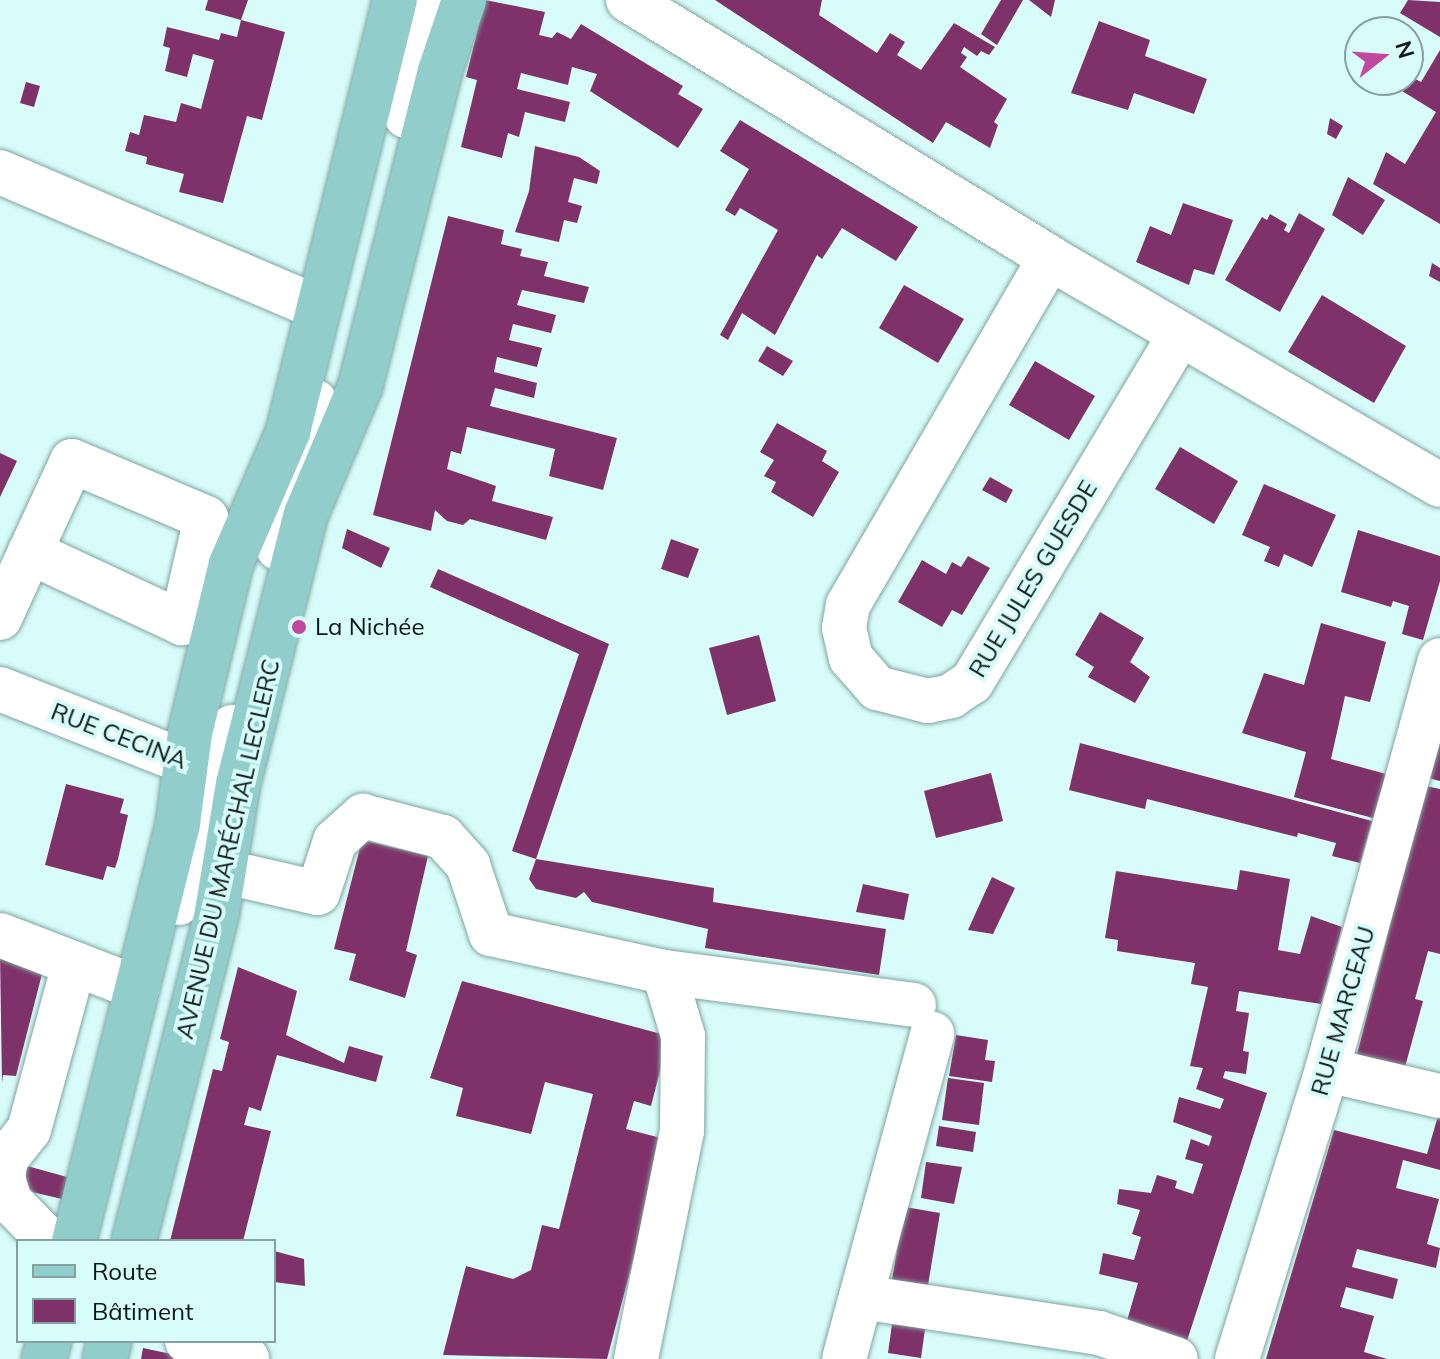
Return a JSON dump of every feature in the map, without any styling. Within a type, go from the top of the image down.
[{"type":"main road","name":"AVENUE DU MARÉCHAL LECLERC","points":[[134,1239],[226,872],[214,774],[231,564],[284,444],[395,0]]},
{"type":"main road","name":"AVENUE DU MARÉCHAL LECLERC","points":[[74,1239],[178,823],[214,774],[306,514],[367,364],[440,71],[464,0]]},
{"type":"street","points":[[95,1239],[189,861],[417,0]]},
{"type":"street","points":[[306,514],[436,0]]},
{"type":"street","points":[[628,0],[1179,336],[1440,485]]},
{"type":"street","points":[[0,172],[317,307]]},
{"type":"street","name":"RUE JULES GUESDE","points":[[1050,258],[848,605],[844,628],[851,658],[877,688],[928,701],[951,696],[972,682],[1179,336]]},
{"type":"street","points":[[0,618],[30,552]]},
{"type":"street","name":"RUE MARCEAU","points":[[1237,1359],[1327,1070],[1440,660]]},
{"type":"street","name":"RUE CECINA","points":[[0,689],[214,774]]},
{"type":"street","points":[[115,1239],[202,887],[214,774]]},
{"type":"street","points":[[226,872],[318,893],[335,841],[363,816],[443,837],[468,865],[491,934],[664,972],[923,1020],[861,1297],[844,1359]]},
{"type":"street","points":[[0,935],[137,988]]},
{"type":"street","points":[[47,1239],[10,1201],[3,1178],[6,1159],[29,1130],[74,964]]},
{"type":"street","points":[[636,1359],[682,1131],[683,1036],[664,972]]},
{"type":"street","points":[[1327,1070],[1440,1096]]},
{"type":"street","points":[[861,1297],[1099,1333],[1176,1359]]},
{"type":"street","points":[[194,1343],[247,1359]]},
{"type":"building","points":[[208,0],[248,0],[241,20],[205,10]]},
{"type":"building","points":[[485,0],[545,12],[539,35],[552,38],[557,32],[571,39],[581,24],[683,86],[678,94],[703,109],[678,148],[590,91],[597,74],[572,67],[568,85],[521,73],[517,89],[570,102],[565,122],[525,112],[519,137],[508,133],[502,158],[461,147],[477,80],[466,77]]},
{"type":"building","points":[[715,0],[822,0],[819,15],[877,53],[890,33],[905,42],[897,55],[921,70],[954,23],[995,47],[989,55],[981,51],[977,56],[964,47],[961,53],[967,57],[960,67],[1007,99],[994,122],[998,125],[990,148],[946,122],[933,143]]},
{"type":"building","points":[[1001,0],[1023,0],[997,45],[981,34]]},
{"type":"building","points":[[1029,0],[1055,0],[1051,17]]},
{"type":"building","points":[[1408,0],[1440,2],[1440,37],[1424,27],[1424,16],[1400,13]]},
{"type":"building","points":[[241,20],[285,32],[262,120],[247,116],[223,203],[179,192],[184,174],[146,164],[147,157],[125,151],[130,132],[139,135],[144,115],[176,122],[181,103],[201,109],[214,60],[193,54],[187,77],[165,71],[170,48],[163,46],[167,27],[219,40],[221,33],[237,37]]},
{"type":"building","points":[[1099,21],[1150,40],[1145,56],[1207,79],[1194,114],[1134,93],[1128,110],[1071,93]]},
{"type":"building","points":[[1440,50],[1440,224],[1373,184],[1386,152],[1405,164],[1436,112],[1410,96],[1424,96],[1424,77]]},
{"type":"building","points":[[26,82],[40,86],[34,107],[20,103]]},
{"type":"building","points":[[1330,118],[1343,126],[1336,139],[1327,134]]},
{"type":"building","points":[[740,120],[918,227],[896,261],[842,228],[822,259],[817,255],[775,335],[742,313],[728,340],[720,335],[778,230],[740,208],[735,216],[725,210],[749,169],[720,151]]},
{"type":"building","points":[[535,146],[579,157],[600,171],[597,184],[574,178],[568,202],[582,206],[577,223],[564,220],[559,242],[515,232],[529,191]]},
{"type":"building","points":[[1348,177],[1385,200],[1363,235],[1332,215]]},
{"type":"building","points":[[1183,203],[1233,220],[1214,275],[1194,269],[1189,285],[1136,262],[1150,226],[1171,235]]},
{"type":"building","points":[[1299,213],[1325,229],[1280,312],[1225,280],[1262,217],[1267,220],[1270,214],[1287,224],[1284,230],[1289,233]]},
{"type":"building","points":[[448,216],[504,230],[501,244],[522,249],[520,256],[548,262],[544,276],[589,287],[584,303],[522,290],[517,305],[556,315],[551,333],[513,324],[509,340],[542,348],[537,367],[497,357],[494,372],[537,383],[534,398],[495,388],[490,406],[617,438],[603,490],[549,476],[555,449],[467,427],[461,454],[451,451],[447,469],[496,486],[492,501],[553,517],[546,540],[470,519],[463,525],[447,521],[435,510],[431,531],[373,515]]},
{"type":"building","points":[[1432,263],[1440,268],[1440,282],[1429,276]]},
{"type":"building","points":[[904,285],[964,319],[938,363],[879,328]]},
{"type":"building","points":[[1322,295],[1406,346],[1374,403],[1288,352]]},
{"type":"building","points":[[767,346],[793,361],[783,376],[758,361]]},
{"type":"building","points":[[1035,361],[1095,396],[1069,440],[1009,405]]},
{"type":"building","points":[[777,423],[827,451],[822,461],[839,472],[813,517],[771,492],[776,482],[764,476],[774,460],[760,452]]},
{"type":"building","points":[[1180,447],[1238,481],[1214,524],[1155,489]]},
{"type":"building","points":[[0,453],[17,461],[0,497]]},
{"type":"building","points":[[990,477],[1013,490],[1006,503],[982,490]]},
{"type":"building","points":[[1264,484],[1336,515],[1312,567],[1284,554],[1279,567],[1264,561],[1270,547],[1242,535]]},
{"type":"building","points":[[347,529],[390,548],[381,568],[342,548]]},
{"type":"building","points":[[1358,530],[1440,556],[1440,581],[1423,640],[1402,634],[1409,606],[1393,601],[1391,607],[1341,592]]},
{"type":"building","points":[[671,539],[699,549],[688,578],[661,569]]},
{"type":"building","points":[[968,556],[990,568],[962,615],[952,610],[942,627],[898,602],[922,560],[946,574],[952,562],[961,567]]},
{"type":"building","points":[[438,569],[609,644],[536,859],[512,851],[579,654],[430,587]]},
{"type":"building","points":[[1100,612],[1144,638],[1130,662],[1150,677],[1135,703],[1088,677],[1094,667],[1075,655]]},
{"type":"building","points":[[1321,623],[1386,642],[1370,702],[1345,696],[1331,759],[1386,774],[1373,818],[1294,797],[1306,752],[1242,733],[1264,673],[1304,685]]},
{"type":"building","points":[[759,635],[776,701],[727,715],[709,648]]},
{"type":"building","points":[[1440,740],[1440,781],[1428,778]]},
{"type":"building","points":[[1080,743],[1372,821],[1360,863],[1332,856],[1336,843],[1298,833],[1297,837],[1147,799],[1145,809],[1069,790]]},
{"type":"building","points":[[991,773],[1003,821],[936,838],[924,791]]},
{"type":"building","points":[[66,784],[124,799],[120,813],[128,815],[118,859],[115,868],[107,866],[103,880],[45,865]]},
{"type":"building","points":[[1426,786],[1440,789],[1440,954],[1428,951],[1415,999],[1423,1001],[1405,1067],[1357,1054]]},
{"type":"building","points":[[362,840],[428,856],[406,951],[417,955],[405,998],[349,980],[356,954],[334,949]]},
{"type":"building","points":[[536,859],[714,888],[713,902],[886,929],[879,975],[705,948],[708,929],[592,902],[584,892],[576,898],[536,889],[529,879]]},
{"type":"building","points":[[1240,870],[1290,879],[1278,950],[1300,954],[1311,916],[1342,927],[1321,1004],[1239,991],[1236,1011],[1249,1013],[1243,1051],[1249,1052],[1246,1074],[1225,1071],[1223,1078],[1267,1093],[1186,1344],[1126,1324],[1138,1283],[1099,1274],[1103,1253],[1134,1260],[1141,1237],[1132,1234],[1140,1210],[1117,1204],[1119,1189],[1151,1193],[1157,1175],[1177,1181],[1175,1188],[1193,1194],[1203,1164],[1185,1159],[1191,1139],[1209,1146],[1212,1136],[1173,1122],[1179,1097],[1220,1109],[1224,1099],[1196,1089],[1203,1068],[1190,1066],[1208,987],[1191,984],[1195,963],[1117,951],[1118,940],[1105,938],[1116,871],[1237,890]]},
{"type":"building","points":[[992,877],[1015,888],[993,934],[968,930]]},
{"type":"building","points":[[863,884],[909,894],[904,920],[856,912]]},
{"type":"building","points":[[0,953],[43,970],[16,1076],[3,1075],[2,1083]]},
{"type":"building","points":[[238,967],[297,991],[286,1035],[344,1063],[349,1046],[383,1056],[376,1082],[277,1055],[261,1111],[249,1107],[244,1125],[271,1131],[244,1239],[170,1239],[213,1069],[222,1071],[229,1042],[220,1039]]},
{"type":"building","points":[[462,981],[669,1036],[651,1106],[634,1101],[626,1129],[665,1139],[607,1359],[443,1355],[466,1266],[513,1279],[531,1270],[542,1225],[559,1229],[593,1094],[545,1082],[531,1134],[456,1116],[463,1088],[430,1078]]},
{"type":"building","points":[[956,1035],[988,1040],[985,1060],[995,1061],[992,1082],[949,1076]]},
{"type":"building","points":[[948,1078],[984,1083],[979,1125],[942,1120]]},
{"type":"building","points":[[1440,1109],[1440,1170],[1403,1160],[1396,1188],[1439,1199],[1427,1244],[1440,1248],[1436,1268],[1357,1249],[1352,1267],[1398,1279],[1393,1299],[1346,1287],[1340,1307],[1374,1316],[1364,1352],[1387,1359],[1266,1359],[1334,1130],[1427,1154]]},
{"type":"building","points":[[939,1126],[976,1132],[973,1152],[936,1146]]},
{"type":"building","points":[[926,1162],[962,1167],[954,1204],[921,1198]]},
{"type":"building","points":[[20,1164],[67,1177],[62,1199],[15,1188]]},
{"type":"building","points":[[905,1207],[940,1213],[926,1297],[890,1290]]},
{"type":"building","points":[[276,1252],[304,1259],[305,1286],[276,1282]]},
{"type":"building","points":[[893,1317],[926,1322],[921,1358],[888,1353]]},
{"type":"building","points":[[143,1348],[190,1358],[190,1359],[141,1359]]},
{"type":"place","name":"La Nichée","points":[[299,627]]}]
